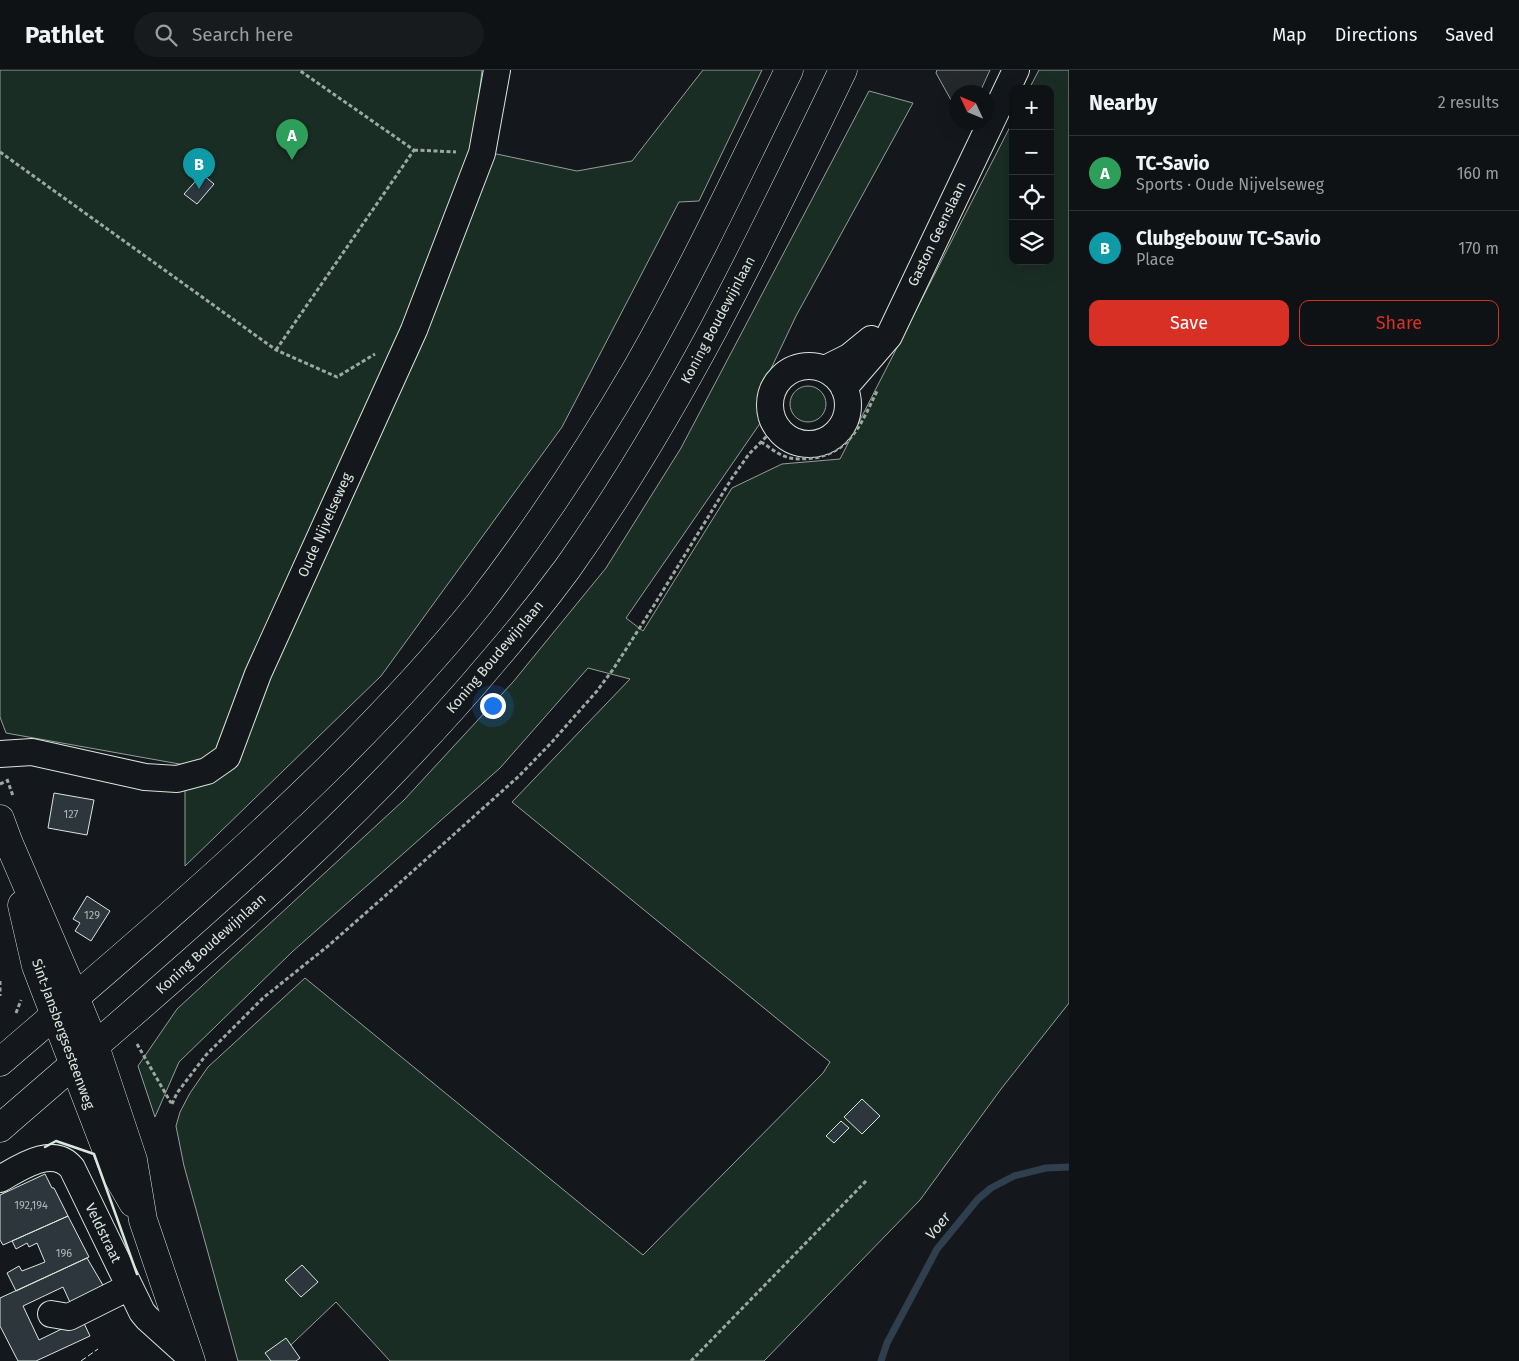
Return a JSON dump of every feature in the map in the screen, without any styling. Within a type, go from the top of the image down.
[{"type":"main road","points":[[0,1062],[76,998],[299,798],[371,726],[477,606],[571,475],[638,366],[686,278],[789,70]]},
{"type":"main road","name":"Koning Boudewijnlaan","points":[[0,1128],[288,875],[370,797],[455,707],[566,570],[625,482],[729,303],[843,70]]},
{"type":"main road","name":"Sint-Jansbergsesteenweg","points":[[4,830],[95,1046],[133,1160],[143,1220],[190,1359]]},
{"type":"main road","name":"Sint-Jansbergsesteenweg","points":[[4,830],[36,966],[115,1172],[143,1220]]},
{"type":"street","name":"Oude Nijvelseweg","points":[[0,754],[32,752],[145,777],[177,779],[207,771],[227,757],[258,674],[414,330],[482,153],[497,70]]},
{"type":"street","points":[[993,85],[1000,70]]},
{"type":"street","name":"Gaston Geenslaan","points":[[844,388],[889,336],[1016,70]]},
{"type":"street","name":"Gaston Geenslaan","points":[[825,370],[849,357],[873,337],[971,130]]},
{"type":"street","points":[[812,366],[825,370],[835,376],[844,388],[848,404],[846,417],[837,433],[828,439],[812,444],[797,443],[787,438],[776,427],[771,418],[769,402],[772,391],[780,378],[793,369],[812,366]]},
{"type":"street","name":"Veldstraat","points":[[0,1179],[37,1161],[58,1158],[66,1161],[72,1168],[129,1287],[147,1318],[190,1359]]},
{"type":"street","points":[[51,1314],[69,1317],[129,1287]]},
{"type":"path","points":[[298,70],[414,150],[482,153]]},
{"type":"path","points":[[276,350],[414,150]]},
{"type":"path","points":[[0,152],[276,350],[338,377]]},
{"type":"path","points":[[137,1043],[172,1104],[177,1092],[206,1055],[263,998],[328,946],[519,776],[597,691],[614,668],[736,472],[749,454],[776,427]]},
{"type":"path","points":[[0,784],[7,781]]},
{"type":"path","points":[[0,981],[0,996]]},
{"type":"path","points":[[691,1361],[867,1180]]},
{"type":"green space","points":[[0,70],[482,70],[473,149],[577,171],[632,161],[703,70],[762,70],[699,201],[679,202],[562,427],[381,676],[185,866],[185,765],[6,733],[0,717]]},
{"type":"green space","points":[[1039,70],[1069,70],[1069,1003],[1001,1089],[920,1200],[764,1361],[390,1361],[336,1302],[274,1361],[238,1361],[184,1166],[176,1126],[180,1112],[190,1093],[208,1067],[305,978],[643,1255],[823,1073],[830,1062],[512,802],[630,679],[588,668],[500,768],[292,952],[179,1062],[155,1117],[138,1066],[177,1009],[404,800],[513,682],[606,568],[681,448],[869,91],[913,103],[796,316],[759,394],[761,422],[626,618],[643,631],[732,488],[782,464],[840,459],[1009,129],[1009,265],[1054,265],[1054,85],[1031,85]]},
{"type":"green space","points":[[808,386],[821,391],[826,404],[821,417],[808,422],[795,417],[790,404],[795,391]]},
{"type":"shaded area","points":[[937,70],[990,70],[983,85],[949,85],[949,96],[936,73]]},
{"type":"building","points":[[202,174],[214,184],[197,204],[184,194]]},
{"type":"building","points":[[54,793],[94,800],[87,835],[48,828]]},
{"type":"building","points":[[87,896],[110,911],[91,941],[75,931],[80,923],[73,919]]},
{"type":"building","points":[[862,1099],[880,1116],[862,1134],[844,1117]]},
{"type":"building","points":[[841,1121],[849,1128],[834,1143],[826,1136]]},
{"type":"building","points":[[45,1174],[68,1216],[3,1245],[0,1240],[0,1195]]},
{"type":"building","points":[[68,1216],[89,1257],[16,1291],[7,1273],[19,1266],[22,1271],[45,1262],[37,1243],[29,1247],[27,1243],[16,1249],[12,1241]]},
{"type":"building","points":[[87,1258],[107,1292],[73,1309],[63,1287],[23,1306],[39,1340],[82,1319],[90,1336],[36,1361],[18,1361],[0,1326],[0,1298]]},
{"type":"building","points":[[302,1265],[318,1282],[301,1297],[285,1280]]},
{"type":"building","points":[[286,1338],[300,1358],[296,1361],[271,1361],[265,1353]]},
{"type":"waterway","name":"Voer","points":[[881,1361],[887,1343],[937,1249],[978,1199],[991,1188],[1014,1176],[1046,1168],[1069,1167]]},
{"type":"fence","points":[[81,1361],[98,1349]]},
{"type":"wall","points":[[45,1147],[56,1141],[94,1154],[137,1274]]},
{"type":"place","name":"TC-Savio","points":[[292,160]]},
{"type":"place","name":"Clubgebouw TC-Savio","points":[[199,189]]}]
